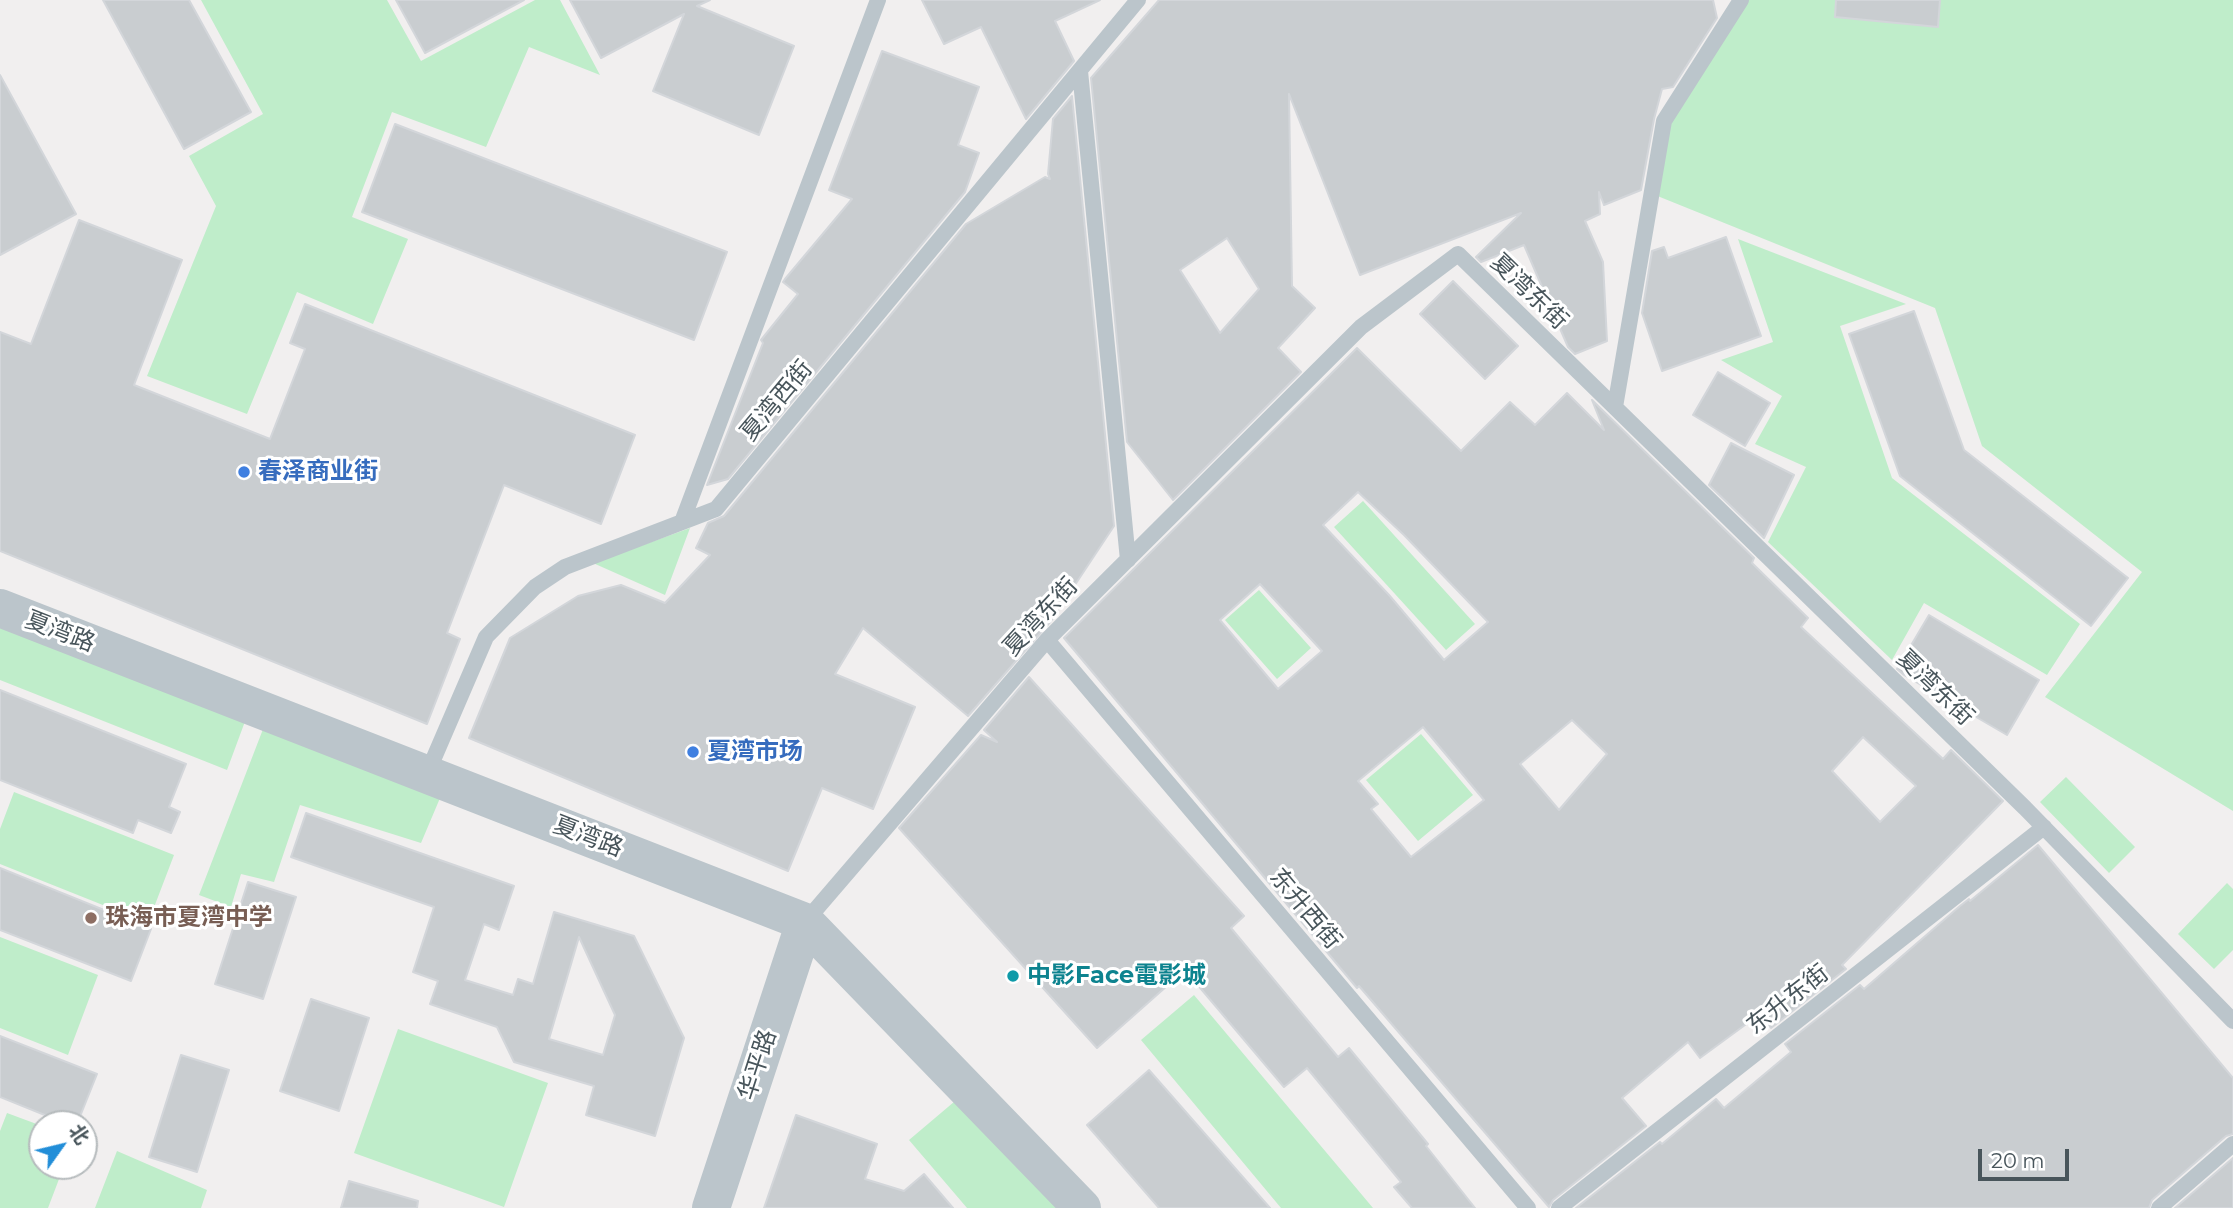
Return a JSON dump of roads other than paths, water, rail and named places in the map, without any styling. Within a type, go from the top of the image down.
[{"type":"street","name":"夏湾路","points":[[0,608],[806,922],[1082,1208]]},
{"type":"street","name":"华平路","points":[[711,1208],[806,922]]},
{"type":"lane","points":[[682,522],[878,0]]},
{"type":"lane","name":"夏湾西街","points":[[427,774],[486,637],[527,595],[565,566],[716,509],[1138,0]]},
{"type":"lane","points":[[1615,407],[1664,121],[1741,0]]},
{"type":"lane","points":[[1080,71],[1128,560]]},
{"type":"lane","name":"夏湾东街","points":[[806,922],[1048,640],[1361,327],[1458,254],[2044,827],[2233,1021]]},
{"type":"lane","name":"东升西街","points":[[1048,640],[1528,1208]]},
{"type":"lane","name":"东升东街","points":[[1559,1208],[2044,827]]},
{"type":"lane","points":[[2159,1208],[2233,1144]]},
{"type":"place","name":"春泽商业街","points":[[244,472]]},
{"type":"place","name":"夏湾市场","points":[[693,752]]},
{"type":"place","name":"珠海市夏湾中学","points":[[91,918]]},
{"type":"place","name":"中影Face電影城","points":[[1013,976]]}]
